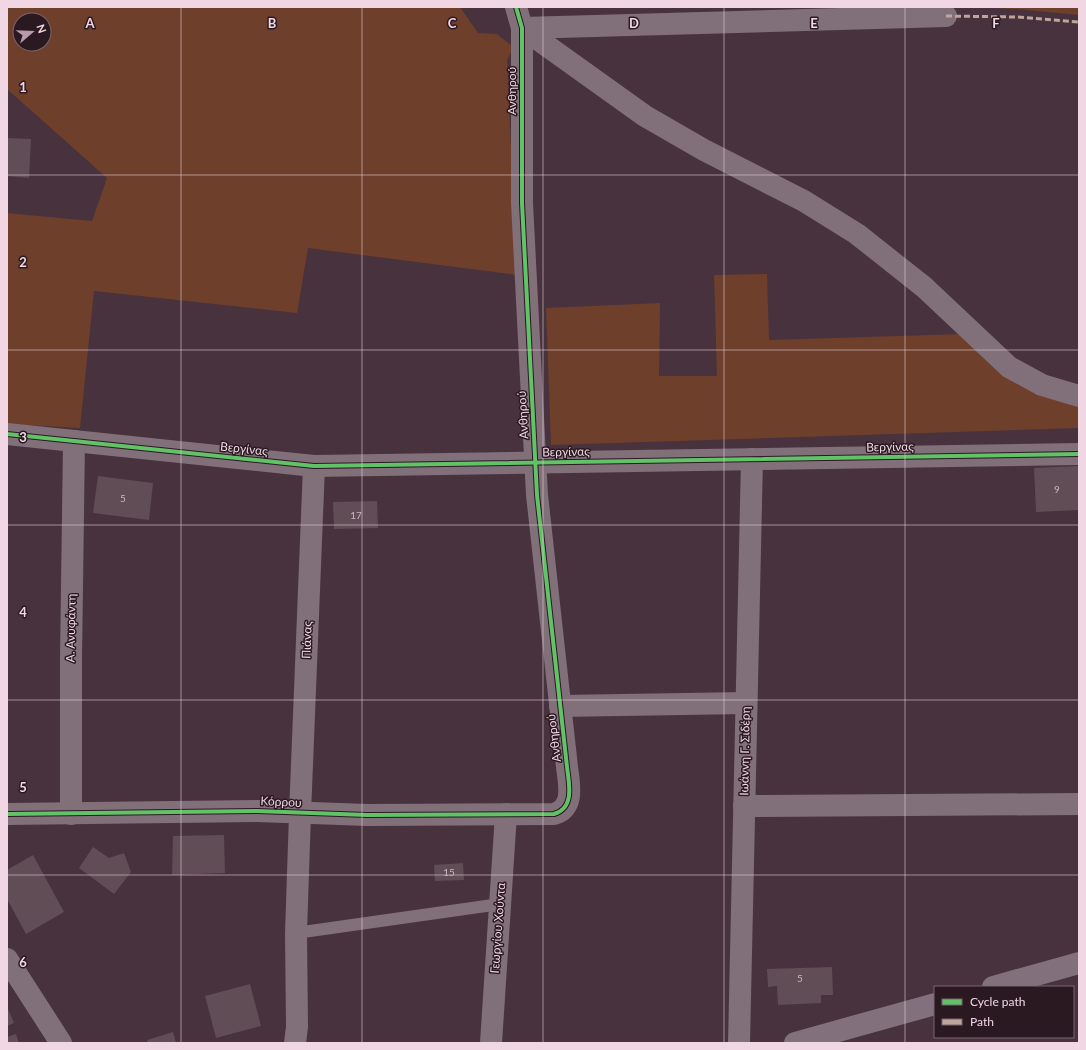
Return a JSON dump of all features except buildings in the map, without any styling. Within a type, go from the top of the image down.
[{"type":"street","name":"Ανθηρού","points":[[516,7],[522,28],[522,203],[538,502],[569,794],[567,804],[561,812],[554,814]]},
{"type":"street","points":[[522,28],[946,16]]},
{"type":"street","points":[[522,28],[644,116],[704,150],[804,202],[857,234],[924,287],[1009,367],[1042,385],[1079,396]]},
{"type":"street","name":"Βεργίνας","points":[[7,434],[314,466],[1079,454]]},
{"type":"street","name":"Α. Ανυφάντη","points":[[71,814],[74,441]]},
{"type":"street","name":"Ιωάννη Γ. Σιδέρη","points":[[739,1043],[752,459]]},
{"type":"street","name":"Πιάνας","points":[[295,1043],[297,1027],[296,933],[314,466]]},
{"type":"street","points":[[560,706],[746,703]]},
{"type":"street","points":[[744,806],[1079,804]]},
{"type":"street","name":"Κόρρου","points":[[7,814],[234,811],[300,814],[554,814]]},
{"type":"street","name":"Γεωργίου Χούντα","points":[[491,1043],[506,814]]},
{"type":"street","points":[[7,959],[61,1043]]},
{"type":"street","points":[[997,986],[1079,963]]},
{"type":"street","points":[[795,1043],[934,1004]]},
{"type":"lane","points":[[296,933],[500,904]]},
{"type":"shaded area","points":[[7,7],[460,7],[478,33],[497,34],[513,47],[507,61],[517,275],[308,248],[297,313],[94,291],[80,428],[7,424],[7,213],[92,221],[107,178],[7,89]]},
{"type":"shaded area","points":[[971,7],[1079,7],[1079,15],[1015,9]]},
{"type":"shaded area","points":[[767,274],[769,340],[964,334],[1079,398],[1079,428],[551,445],[546,308],[660,303],[659,376],[717,376],[714,275]]},
{"type":"marked path","points":[[946,16],[1017,17],[1079,22]]},
{"type":"cycle path","points":[[7,814],[257,811],[367,815],[554,814],[561,811],[565,807],[569,795],[569,781],[537,495],[522,203],[522,28],[516,7]]},
{"type":"cycle path","points":[[7,434],[314,466],[1079,454]]}]
